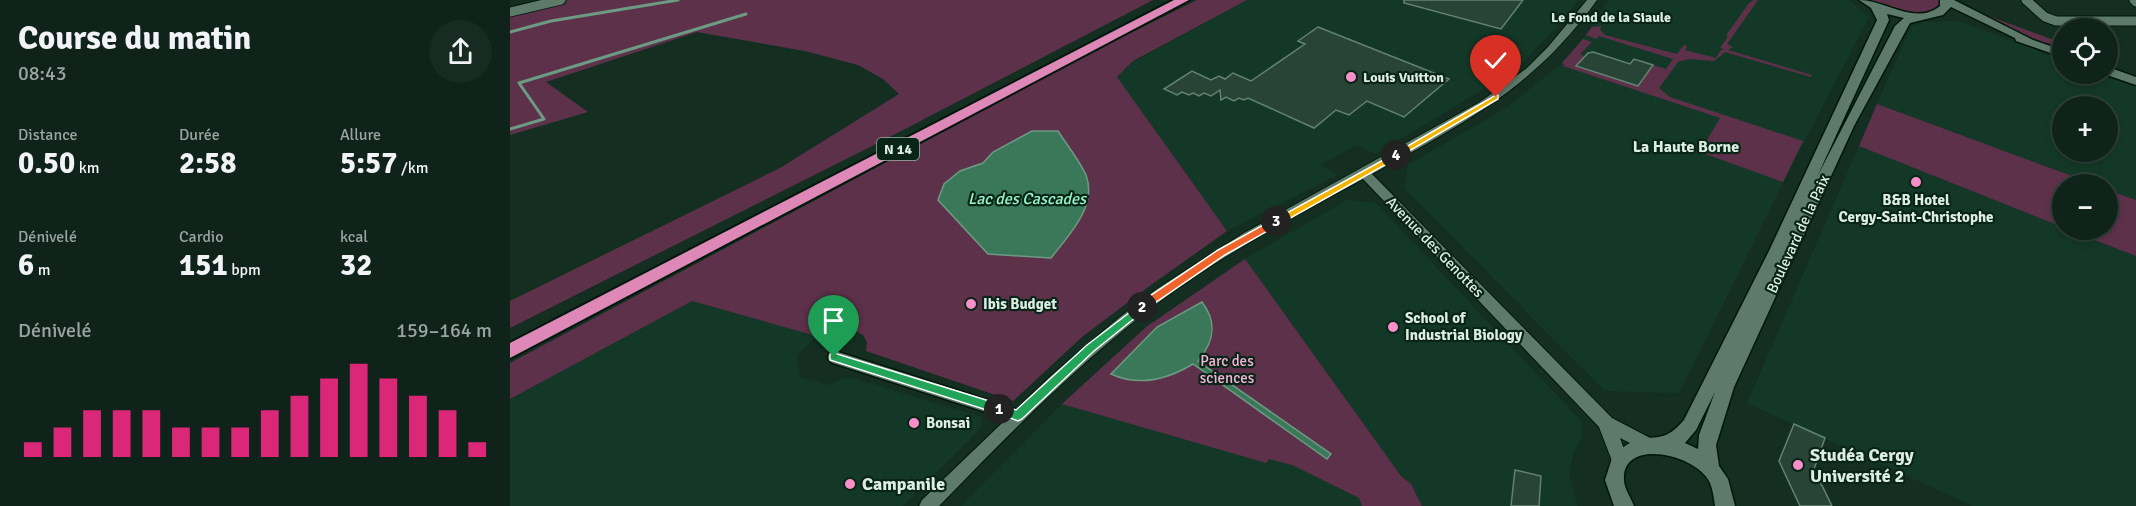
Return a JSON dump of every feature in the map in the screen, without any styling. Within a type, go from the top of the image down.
[{"type":"highway","name":"N 14","points":[[510,339],[1170,0]]},
{"type":"highway","name":"N 14","points":[[510,351],[1184,0]]},
{"type":"main road","points":[[1941,12],[1946,7],[1945,0]]},
{"type":"main road","points":[[1945,0],[2028,41]]},
{"type":"main road","points":[[1870,3],[1897,14],[1921,16],[1941,12],[1958,16],[2052,50]]},
{"type":"main road","name":"Boulevard de la Paix","points":[[1656,445],[1681,436],[1690,425],[1776,251],[1883,20],[1883,17],[1870,3]]},
{"type":"main road","name":"Boulevard de la Paix","points":[[1710,469],[1706,439],[1722,404],[1725,387],[1860,102],[1900,26],[1906,21],[1921,16]]},
{"type":"main road","points":[[2118,75],[2136,81]]},
{"type":"main road","points":[[1624,506],[1616,485],[1616,472],[1620,461],[1629,452],[1656,445],[1689,453],[1710,469],[1723,489],[1725,506]]},
{"type":"street","points":[[510,12],[561,0]]},
{"type":"street","points":[[928,506],[1090,348],[1163,291],[1221,252],[1484,104],[1530,73],[1564,39],[1592,0]]},
{"type":"street","points":[[2026,0],[2045,17],[2056,21],[2136,21]]},
{"type":"street","name":"Avenue des Genottes","points":[[1364,173],[1606,423],[1656,445]]},
{"type":"street","points":[[834,357],[1018,416]]},
{"type":"street","name":"Avenue des Genottes","points":[[1606,423],[1620,461]]},
{"type":"shaded area","points":[[1247,0],[1578,0],[1564,19],[1517,69],[1376,154],[1356,145],[1321,165],[1338,175],[1227,231],[1117,77],[1133,62]]},
{"type":"shaded area","points":[[1609,0],[1849,0],[1869,17],[1783,183],[1679,393],[1605,391],[1404,188],[1408,165],[1506,108],[1560,65],[1584,37]]},
{"type":"shaded area","points":[[1925,22],[1962,22],[2052,56],[2052,84],[2118,84],[2118,81],[2136,87],[2136,200],[2118,194],[2118,174],[2067,174],[1877,104],[1911,27]]},
{"type":"shaded area","points":[[1859,146],[2052,223],[2052,240],[2095,240],[2136,256],[2136,506],[1973,506],[1747,403]]},
{"type":"shaded area","name":"School of Industrial Biology","points":[[1347,200],[1376,203],[1582,422],[1583,436],[1573,453],[1569,474],[1577,506],[1422,506],[1411,484],[1401,476],[1245,259]]},
{"type":"shaded area","points":[[692,301],[816,336],[797,356],[800,377],[827,385],[849,377],[981,417],[982,427],[903,506],[510,506],[510,399]]},
{"type":"shaded area","points":[[1062,404],[1266,463],[1269,458],[1292,465],[1359,498],[1362,506],[961,506]]},
{"type":"green space","points":[[568,0],[1153,0],[880,142],[510,328],[510,301],[780,168],[899,94],[883,79],[858,65],[805,51],[697,32],[546,82],[588,112],[510,135],[510,15]]},
{"type":"green space","points":[[1197,0],[1247,0],[1133,61],[1117,77],[1227,231],[1082,337],[1013,401],[866,351],[867,342],[863,335],[855,331],[816,336],[692,301],[510,399],[510,363],[1104,46]]},
{"type":"green space","points":[[1758,0],[1727,44],[1733,47],[1728,50],[1812,75],[1811,77],[1725,52],[1714,61],[1689,59],[1678,62],[1659,88],[1670,97],[1803,141],[1783,182],[1700,152],[1720,118],[1563,66],[1562,63],[1583,39],[1592,42],[1580,54],[1584,56],[1577,66],[1638,86],[1653,65],[1666,69],[1673,59],[1599,36],[1596,39],[1586,35],[1592,27],[1601,26],[1600,30],[1605,35],[1677,54],[1684,45],[1687,46],[1685,50],[1716,58],[1724,49],[1720,48],[1727,34],[1749,3]]},
{"type":"green space","points":[[1870,0],[1939,0],[1940,4],[1936,10],[1911,13],[1894,10]]},
{"type":"green space","points":[[1975,11],[2052,39],[2052,48],[2024,37]]},
{"type":"green space","points":[[1877,104],[2067,174],[2052,174],[2052,223],[1859,146]]},
{"type":"green space","points":[[2118,194],[2136,200],[2136,256],[2095,240],[2118,240]]},
{"type":"green space","name":"Parc des sciences","points":[[1245,259],[1401,476],[1411,484],[1422,506],[1362,506],[1359,498],[1292,465],[1269,459],[1266,463],[1062,404],[1146,327]]},
{"type":"water","name":"Lac des Cascades","points":[[1032,131],[1058,131],[1073,153],[1086,175],[1089,187],[1085,209],[1073,230],[1051,258],[988,254],[938,200],[944,184],[960,171],[983,163],[993,152]]},
{"type":"water","points":[[1202,302],[1210,317],[1212,332],[1208,347],[1198,361],[1331,454],[1327,459],[1193,364],[1174,374],[1143,381],[1111,374],[1157,327]]},
{"type":"building","points":[[1404,0],[1523,0],[1501,29],[1404,3]]},
{"type":"building","name":"Louis Vuitton","points":[[1318,27],[1449,79],[1404,117],[1367,101],[1349,115],[1336,110],[1314,128],[1248,98],[1244,100],[1239,98],[1234,101],[1226,97],[1221,100],[1220,90],[1211,96],[1204,93],[1199,96],[1182,92],[1177,95],[1164,89],[1192,71],[1211,80],[1219,76],[1225,79],[1233,73],[1251,81],[1305,44],[1298,41]]},
{"type":"building","points":[[1593,52],[1630,64],[1634,59],[1653,65],[1638,86],[1576,66],[1588,53]]},
{"type":"building","name":"Studéa Cergy Université 2","points":[[1794,424],[1825,438],[1814,469],[1832,506],[1800,506],[1779,461]]},
{"type":"building","points":[[1515,470],[1541,476],[1539,506],[1511,506]]},
{"type":"waterway","points":[[510,32],[551,21],[678,0]]},
{"type":"waterway","points":[[510,129],[544,119],[519,83],[746,14]]},
{"type":"place","name":"Louis Vuitton","points":[[1351,77]]},
{"type":"place","name":"B&B Hotel Cergy-Saint-Christophe","points":[[1916,182]]},
{"type":"place","name":"Ibis Budget","points":[[971,304]]},
{"type":"place","name":"School of Industrial Biology","points":[[1393,327]]},
{"type":"place","name":"Bonsai","points":[[914,423]]},
{"type":"place","name":"Studéa Cergy Université 2","points":[[1798,465]]},
{"type":"place","name":"Campanile","points":[[850,484]]},
{"type":"district","name":"Le Fond de la Siaule","points":[[1611,17]]},
{"type":"district","name":"La Haute Borne","points":[[1686,146]]},
{"type":"route","points":[[834,357],[1018,416],[1090,348],[1129,316],[1198,267],[1496,97]]}]
